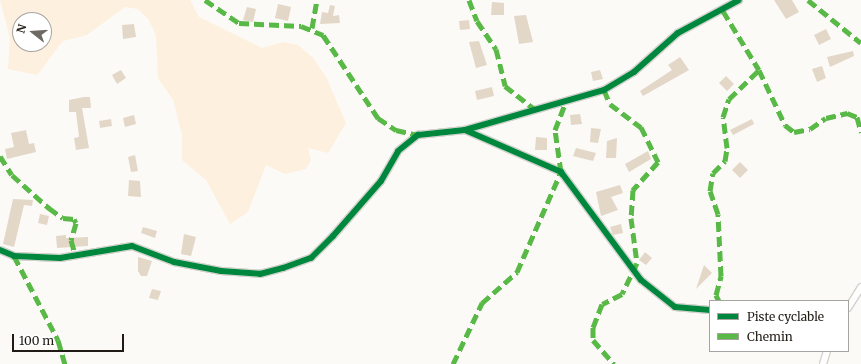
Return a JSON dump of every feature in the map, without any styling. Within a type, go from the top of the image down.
[{"type":"street","points":[[0,250],[14,256],[60,258],[132,246],[174,262],[221,271],[260,274],[311,258],[334,236],[381,181],[398,151],[418,135],[465,130],[604,90],[634,72],[678,33],[739,0]]},
{"type":"street","points":[[465,130],[561,172],[642,280],[675,307],[709,310]]},
{"type":"street","points":[[849,306],[861,287]]},
{"type":"street","points":[[822,364],[827,352]]},
{"type":"shaded area","points":[[0,0],[190,0],[199,17],[262,48],[283,42],[298,45],[313,58],[326,77],[346,123],[328,153],[308,148],[311,160],[306,169],[285,174],[266,165],[248,212],[230,224],[206,180],[182,160],[182,135],[173,100],[158,78],[156,36],[149,20],[138,9],[125,7],[87,35],[63,41],[37,75],[8,69],[10,38]]},
{"type":"building","points":[[774,0],[792,0],[799,12],[786,19]]},
{"type":"building","points":[[492,2],[504,3],[504,15],[491,15]]},
{"type":"building","points":[[278,4],[291,7],[288,21],[275,18]]},
{"type":"building","points":[[330,5],[335,6],[333,16],[339,15],[340,23],[320,24],[322,12],[328,13]]},
{"type":"building","points":[[247,7],[256,9],[253,22],[243,20]]},
{"type":"building","points":[[526,15],[533,42],[519,44],[514,16]]},
{"type":"building","points":[[469,20],[470,29],[460,30],[459,21]]},
{"type":"building","points":[[134,24],[136,37],[123,39],[122,25]]},
{"type":"building","points":[[826,29],[831,39],[819,45],[814,35]]},
{"type":"building","points":[[479,41],[487,65],[476,68],[469,42]]},
{"type":"building","points":[[853,51],[854,56],[830,67],[827,57]]},
{"type":"building","points":[[680,57],[689,70],[643,96],[640,91],[672,70],[668,65]]},
{"type":"building","points":[[822,66],[826,78],[817,82],[812,69]]},
{"type":"building","points":[[121,70],[126,78],[117,84],[112,75]]},
{"type":"building","points":[[600,70],[603,79],[593,81],[591,72]]},
{"type":"building","points":[[726,76],[734,84],[727,91],[719,83]]},
{"type":"building","points":[[492,87],[494,96],[477,100],[475,91]]},
{"type":"building","points":[[90,97],[91,108],[82,108],[89,148],[76,150],[74,138],[79,137],[76,112],[69,112],[69,100]]},
{"type":"building","points":[[580,114],[582,124],[571,125],[570,115]]},
{"type":"building","points":[[134,115],[136,124],[125,127],[123,118]]},
{"type":"building","points":[[111,119],[112,126],[100,128],[99,121]]},
{"type":"building","points":[[752,119],[754,124],[733,135],[730,130]]},
{"type":"building","points":[[591,128],[601,129],[598,143],[590,142]]},
{"type":"building","points":[[26,130],[29,144],[34,143],[36,152],[7,159],[5,149],[14,147],[11,133]]},
{"type":"building","points":[[536,137],[547,138],[547,150],[535,150]]},
{"type":"building","points":[[617,138],[616,158],[606,158],[607,141]]},
{"type":"building","points":[[576,148],[596,153],[593,161],[573,156]]},
{"type":"building","points":[[648,151],[651,159],[629,172],[625,164]]},
{"type":"building","points":[[135,155],[138,171],[131,172],[128,157]]},
{"type":"building","points":[[740,162],[748,170],[740,178],[732,170]]},
{"type":"building","points":[[129,180],[140,181],[141,197],[128,196]]},
{"type":"building","points":[[620,185],[623,193],[611,197],[618,210],[601,216],[596,192]]},
{"type":"building","points":[[13,199],[33,200],[32,206],[24,205],[14,247],[3,244]]},
{"type":"building","points":[[40,214],[49,216],[47,225],[38,223]]},
{"type":"building","points":[[621,224],[623,233],[613,235],[610,227]]},
{"type":"building","points":[[143,227],[157,231],[155,238],[141,233]]},
{"type":"building","points":[[184,234],[196,237],[191,256],[181,254]]},
{"type":"building","points":[[66,235],[66,238],[88,237],[88,246],[57,248],[56,236]]},
{"type":"building","points":[[645,252],[652,258],[646,265],[639,260]]},
{"type":"building","points":[[138,257],[152,261],[147,276],[141,276],[138,271]]},
{"type":"building","points":[[704,265],[712,273],[696,289]]},
{"type":"building","points":[[152,289],[161,291],[158,300],[149,298]]},
{"type":"marked path","points":[[205,0],[239,23],[301,26],[323,35],[378,118],[396,130],[418,135]]},
{"type":"marked path","points":[[312,28],[317,0]]},
{"type":"marked path","points":[[469,0],[477,21],[496,49],[505,86],[536,110]]},
{"type":"marked path","points":[[808,0],[861,43]]},
{"type":"marked path","points":[[723,11],[759,70],[785,125],[794,132],[810,129],[826,118],[847,113],[857,117],[861,132]]},
{"type":"marked path","points":[[718,300],[716,295],[721,276],[718,214],[710,191],[713,173],[725,161],[727,148],[723,117],[729,99],[759,70]]},
{"type":"marked path","points":[[604,90],[610,104],[641,127],[658,162],[633,190],[631,218],[637,263],[622,294],[602,304],[593,327],[593,340],[614,364]]},
{"type":"marked path","points":[[453,364],[482,303],[517,272],[561,172],[555,130],[566,102]]},
{"type":"marked path","points":[[0,156],[12,175],[49,208],[63,218],[74,219],[76,223],[71,240],[76,257]]},
{"type":"marked path","points":[[14,256],[58,340],[65,364]]},
{"type":"cycle path","points":[[0,250],[14,256],[60,258],[132,246],[174,262],[221,271],[260,274],[283,268],[311,258],[333,236],[381,181],[398,151],[418,135],[465,130],[604,90],[634,72],[678,33],[739,0]]},
{"type":"cycle path","points":[[465,130],[561,172],[641,280],[675,307],[709,310]]}]
